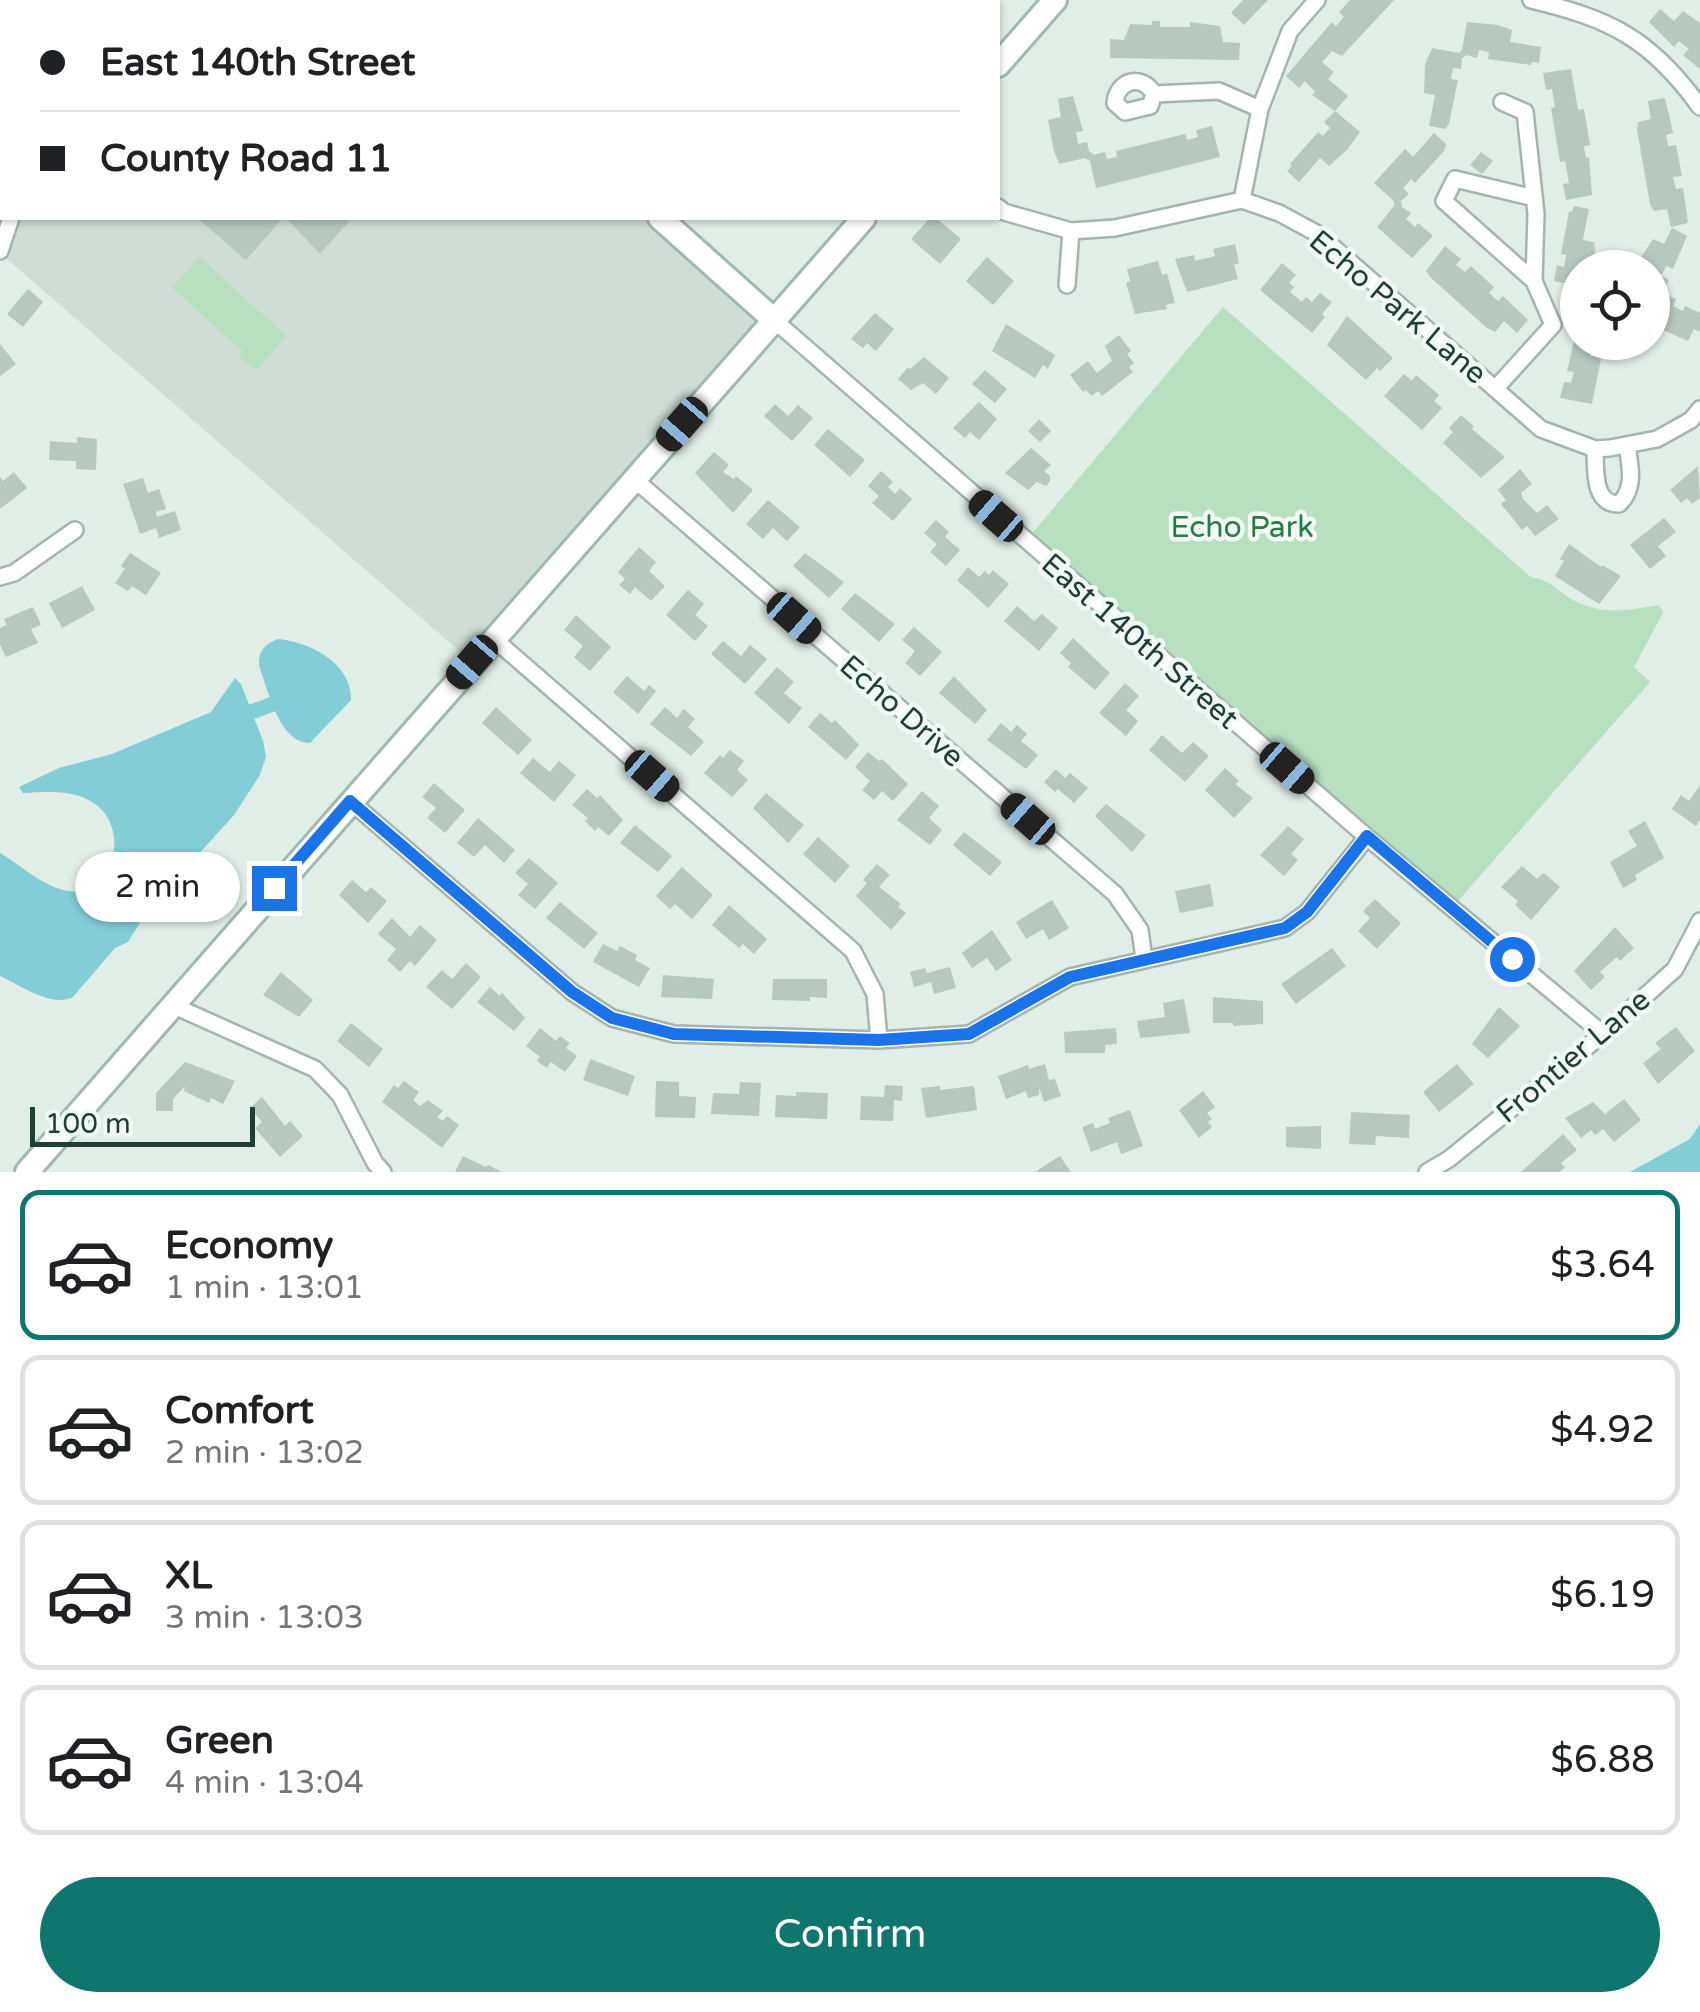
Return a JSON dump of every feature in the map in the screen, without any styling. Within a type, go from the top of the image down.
[{"type":"street","points":[[1000,63],[1054,0]]},
{"type":"street","points":[[1000,209],[1071,231],[1115,228],[1242,200],[1260,109],[1290,32],[1317,0]]},
{"type":"street","points":[[1531,0],[1588,14],[1620,30],[1674,72],[1700,107]]},
{"type":"street","points":[[1154,94],[1219,91],[1260,109]]},
{"type":"street","points":[[1495,389],[1554,325],[1534,280],[1534,198],[1525,112],[1502,102]]},
{"type":"street","points":[[1534,198],[1454,178],[1444,200],[1534,280]]},
{"type":"street","name":"Echo Park Lane","points":[[1242,200],[1279,212],[1318,234],[1541,429],[1595,449],[1627,445],[1657,438],[1690,420],[1700,409]]},
{"type":"street","points":[[0,251],[11,220]]},
{"type":"street","points":[[662,220],[774,320]]},
{"type":"street","points":[[27,1172],[862,220]]},
{"type":"street","points":[[1066,285],[1071,231]]},
{"type":"street","name":"East 140th Street","points":[[774,320],[1367,836],[1602,1034]]},
{"type":"street","points":[[1595,449],[1597,484],[1604,499],[1612,505],[1626,498],[1631,479],[1627,445]]},
{"type":"street","name":"Echo Drive","points":[[634,479],[1115,894],[1140,930],[1144,959]]},
{"type":"street","points":[[0,578],[14,573],[75,530]]},
{"type":"street","points":[[494,639],[853,951],[875,994],[879,1040]]},
{"type":"street","points":[[350,801],[572,992],[612,1018],[674,1034],[879,1040],[969,1034],[1070,977],[1285,928],[1307,912],[1367,836]]},
{"type":"street","name":"Frontier Lane","points":[[1426,1172],[1449,1159],[1602,1034],[1674,968],[1700,921]]},
{"type":"street","points":[[172,1004],[315,1070],[340,1094],[383,1172]]},
{"type":"shaded area","points":[[10,220],[662,220],[774,320],[472,662],[0,253]]},
{"type":"green space","points":[[200,257],[286,336],[256,371],[239,357],[243,351],[172,288]]},
{"type":"green space","name":"Echo Park","points":[[1223,307],[1532,578],[1594,608],[1659,605],[1663,613],[1634,667],[1650,682],[1451,909],[1025,542]]},
{"type":"water","points":[[278,639],[327,657],[345,675],[349,687],[351,700],[310,743],[300,741],[283,726],[260,669],[262,650]]},
{"type":"water","points":[[235,678],[241,684],[266,757],[260,775],[234,815],[147,911],[128,942],[115,948],[73,997],[46,998],[0,976],[0,853],[32,875],[68,891],[84,890],[97,883],[113,858],[112,827],[92,802],[67,793],[23,793],[19,787],[59,768],[112,754],[211,712]]},
{"type":"water","points":[[1700,1124],[1700,1172],[1630,1172],[1690,1139]]},
{"type":"building","points":[[1243,0],[1268,0],[1244,25],[1231,13]]},
{"type":"building","points":[[1350,0],[1394,0],[1342,56],[1332,51],[1322,62],[1334,72],[1328,79],[1348,96],[1335,111],[1312,95],[1315,92],[1305,81],[1299,88],[1286,76],[1332,22],[1336,26],[1344,17],[1339,12]]},
{"type":"building","points":[[1660,9],[1674,21],[1683,11],[1700,23],[1700,69],[1683,55],[1689,49],[1679,41],[1674,47],[1649,22]]},
{"type":"building","points":[[1152,21],[1160,21],[1160,27],[1190,27],[1190,22],[1220,26],[1223,42],[1240,43],[1239,60],[1110,58],[1110,39],[1124,40],[1130,24],[1152,25]]},
{"type":"building","points":[[1467,22],[1512,30],[1510,42],[1541,47],[1539,63],[1488,59],[1489,52],[1479,50],[1477,58],[1467,55],[1462,58],[1461,69],[1453,68],[1451,79],[1458,80],[1446,129],[1429,126],[1435,95],[1424,93],[1425,65],[1432,48],[1459,53],[1462,50]]},
{"type":"building","points":[[1571,69],[1578,110],[1584,109],[1590,145],[1584,146],[1586,158],[1589,157],[1592,195],[1566,200],[1563,184],[1569,183],[1565,161],[1560,162],[1551,108],[1555,107],[1552,89],[1546,90],[1543,73]]},
{"type":"building","points":[[1073,96],[1083,131],[1076,132],[1078,144],[1087,142],[1094,155],[1105,152],[1107,159],[1117,157],[1116,151],[1185,134],[1187,140],[1198,137],[1196,130],[1212,126],[1220,157],[1096,188],[1090,161],[1085,158],[1059,164],[1054,151],[1048,120],[1061,117],[1058,99]]},
{"type":"building","points":[[1665,98],[1673,133],[1666,135],[1668,146],[1676,145],[1682,176],[1673,177],[1676,189],[1683,188],[1688,223],[1671,227],[1667,209],[1654,211],[1650,204],[1637,130],[1638,122],[1651,119],[1648,101]]},
{"type":"building","points":[[1335,111],[1360,132],[1329,166],[1320,158],[1299,182],[1287,171],[1290,164],[1318,132],[1323,136],[1330,128],[1324,122]]},
{"type":"building","points":[[1434,133],[1446,144],[1444,151],[1415,183],[1411,179],[1403,188],[1409,194],[1401,201],[1402,207],[1411,213],[1406,219],[1415,227],[1418,223],[1433,236],[1412,258],[1377,227],[1394,201],[1374,183],[1405,149],[1413,157]]},
{"type":"building","points":[[1481,152],[1493,161],[1482,174],[1470,165]]},
{"type":"building","points":[[1574,206],[1589,209],[1583,240],[1594,242],[1595,250],[1562,250]]},
{"type":"building","points":[[199,220],[281,220],[246,260]]},
{"type":"building","points":[[288,220],[350,220],[320,254]]},
{"type":"building","points":[[928,220],[938,220],[961,239],[940,264],[911,239]]},
{"type":"building","points":[[1672,228],[1687,236],[1673,269],[1670,250],[1646,250],[1653,239],[1664,244]]},
{"type":"building","points":[[1235,244],[1238,279],[1187,292],[1175,259],[1194,255],[1195,261],[1215,256],[1213,249]]},
{"type":"building","points":[[1445,246],[1461,259],[1456,265],[1465,272],[1471,266],[1494,287],[1489,293],[1498,301],[1503,296],[1528,320],[1517,333],[1504,321],[1495,332],[1487,328],[1431,278],[1426,271]]},
{"type":"building","points":[[987,257],[1014,281],[993,305],[966,281]]},
{"type":"building","points":[[1158,261],[1162,275],[1167,273],[1175,303],[1165,305],[1167,309],[1135,314],[1126,283],[1130,281],[1127,269]]},
{"type":"building","points":[[1282,263],[1296,275],[1289,283],[1294,287],[1290,292],[1302,302],[1306,297],[1312,302],[1320,293],[1332,302],[1312,333],[1260,290]]},
{"type":"building","points":[[1557,265],[1560,266],[1560,282],[1554,281]]},
{"type":"building","points":[[28,289],[43,302],[23,327],[7,314]]},
{"type":"building","points":[[1670,297],[1676,299],[1673,306],[1683,311],[1685,306],[1700,313],[1700,332],[1694,329],[1688,341],[1670,333]]},
{"type":"building","points":[[875,313],[894,329],[876,351],[867,343],[863,348],[851,339]]},
{"type":"building","points":[[1347,316],[1393,358],[1366,380],[1327,345]]},
{"type":"building","points":[[1006,324],[1055,355],[1048,369],[1043,365],[1035,378],[992,351]]},
{"type":"building","points":[[1119,335],[1131,351],[1127,354],[1134,363],[1129,367],[1133,372],[1102,396],[1098,391],[1092,396],[1086,390],[1083,392],[1070,375],[1088,361],[1097,373],[1112,361],[1105,346]]},
{"type":"building","points":[[0,344],[16,364],[0,376]]},
{"type":"building","points":[[924,357],[949,378],[936,394],[923,383],[911,390],[898,379]]},
{"type":"building","points":[[1570,360],[1601,360],[1592,404],[1560,398],[1564,382],[1571,383],[1574,372],[1567,371]]},
{"type":"building","points":[[985,370],[1007,389],[995,403],[972,384]]},
{"type":"building","points":[[1404,374],[1412,381],[1416,375],[1439,395],[1434,401],[1442,408],[1422,430],[1384,396]]},
{"type":"building","points":[[979,402],[997,419],[979,440],[970,432],[965,438],[953,428]]},
{"type":"building","points":[[775,404],[788,416],[798,405],[813,418],[792,441],[764,416]]},
{"type":"building","points":[[1461,415],[1505,457],[1481,478],[1443,443],[1453,432],[1449,428]]},
{"type":"building","points":[[1039,419],[1051,431],[1040,442],[1028,431]]},
{"type":"building","points":[[828,429],[865,460],[850,477],[814,445]]},
{"type":"building","points":[[77,437],[97,439],[96,470],[76,469],[76,461],[49,460],[50,441],[77,443]]},
{"type":"building","points":[[1031,448],[1051,465],[1044,471],[1050,481],[1046,486],[1037,482],[1028,490],[1005,473]]},
{"type":"building","points":[[714,452],[729,465],[723,472],[734,479],[736,476],[753,490],[733,513],[695,473]]},
{"type":"building","points":[[1698,466],[1700,498],[1692,504],[1687,498],[1681,503],[1670,490]]},
{"type":"building","points":[[1520,469],[1532,484],[1521,493],[1523,499],[1537,513],[1547,505],[1559,519],[1535,536],[1527,526],[1522,530],[1501,504],[1506,500],[1498,490]]},
{"type":"building","points":[[881,471],[893,482],[888,487],[895,494],[900,488],[912,499],[893,521],[872,503],[879,496],[868,486]]},
{"type":"building","points":[[14,472],[27,488],[0,509],[0,477],[3,481]]},
{"type":"building","points":[[143,478],[148,493],[159,489],[166,509],[156,512],[157,517],[175,511],[181,530],[159,538],[156,528],[140,534],[123,484]]},
{"type":"building","points":[[768,500],[800,527],[787,541],[773,528],[763,539],[746,524]]},
{"type":"building","points":[[1664,518],[1676,532],[1658,546],[1666,556],[1650,569],[1630,545]]},
{"type":"building","points":[[936,520],[949,532],[945,537],[960,550],[946,566],[930,552],[937,544],[924,533]]},
{"type":"building","points":[[1569,544],[1621,576],[1599,604],[1555,576]]},
{"type":"building","points":[[639,547],[656,562],[649,571],[665,586],[651,601],[635,587],[630,594],[619,585],[625,579],[618,572]]},
{"type":"building","points":[[130,553],[161,573],[146,595],[132,586],[128,591],[115,583]]},
{"type":"building","points":[[805,553],[844,582],[829,598],[793,566]]},
{"type":"building","points":[[968,567],[979,577],[993,570],[1009,584],[988,608],[957,580]]},
{"type":"building","points":[[82,586],[95,610],[62,628],[49,603]]},
{"type":"building","points":[[688,590],[704,604],[695,615],[708,626],[695,641],[666,615]]},
{"type":"building","points":[[855,593],[895,624],[879,642],[841,609]]},
{"type":"building","points":[[1017,606],[1034,621],[1042,614],[1058,628],[1039,651],[1004,621]]},
{"type":"building","points":[[33,607],[41,625],[31,629],[38,643],[6,657],[0,645],[0,628],[7,625],[4,619]]},
{"type":"building","points":[[576,615],[611,647],[590,671],[574,657],[583,646],[564,630]]},
{"type":"building","points":[[914,627],[942,652],[920,676],[905,663],[915,651],[902,640]]},
{"type":"building","points":[[1073,638],[1110,673],[1095,690],[1068,667],[1071,663],[1060,653]]},
{"type":"building","points":[[723,641],[741,656],[750,645],[767,659],[745,684],[711,654]]},
{"type":"building","points":[[777,667],[794,682],[784,693],[802,708],[789,724],[754,693]]},
{"type":"building","points":[[627,676],[644,691],[649,685],[656,691],[638,714],[613,692]]},
{"type":"building","points":[[954,676],[987,710],[975,724],[939,693]]},
{"type":"building","points":[[1125,683],[1139,696],[1126,710],[1138,721],[1126,736],[1099,713]]},
{"type":"building","points":[[496,707],[532,740],[518,755],[482,723]]},
{"type":"building","points":[[665,707],[677,718],[684,709],[695,719],[688,727],[704,742],[691,756],[650,724]]},
{"type":"building","points":[[820,713],[832,723],[835,720],[859,745],[846,760],[808,727]]},
{"type":"building","points":[[1001,723],[1011,732],[1017,725],[1027,734],[1021,741],[1038,755],[1026,769],[987,740]]},
{"type":"building","points":[[1162,735],[1182,753],[1193,742],[1209,756],[1185,782],[1149,750]]},
{"type":"building","points":[[730,750],[744,761],[737,770],[748,780],[732,797],[704,773]]},
{"type":"building","points":[[868,752],[879,761],[882,759],[908,784],[893,801],[882,791],[874,800],[862,790],[870,781],[855,767]]},
{"type":"building","points":[[533,758],[550,772],[559,761],[576,775],[554,802],[520,773]]},
{"type":"building","points":[[1225,768],[1239,781],[1235,784],[1253,798],[1234,818],[1205,790]]},
{"type":"building","points":[[1056,769],[1065,778],[1070,773],[1088,788],[1074,803],[1044,782]]},
{"type":"building","points":[[434,783],[465,810],[445,833],[427,818],[436,808],[422,797]]},
{"type":"building","points":[[1700,785],[1700,820],[1696,826],[1672,809],[1681,795],[1689,801]]},
{"type":"building","points":[[587,789],[597,798],[600,795],[623,820],[609,836],[598,827],[595,831],[585,821],[588,818],[572,805]]},
{"type":"building","points":[[922,791],[939,806],[929,818],[942,830],[930,845],[897,820]]},
{"type":"building","points":[[766,793],[804,825],[788,843],[753,808]]},
{"type":"building","points":[[1106,804],[1146,835],[1132,852],[1095,816]]},
{"type":"building","points":[[478,818],[515,850],[504,863],[485,845],[474,857],[457,843]]},
{"type":"building","points":[[1645,821],[1664,858],[1635,875],[1637,880],[1623,888],[1610,862],[1637,846],[1628,831]]},
{"type":"building","points":[[635,825],[672,856],[658,872],[620,843]]},
{"type":"building","points":[[1288,826],[1304,839],[1291,854],[1298,860],[1284,876],[1260,855]]},
{"type":"building","points":[[964,832],[1002,862],[990,876],[953,845]]},
{"type":"building","points":[[818,837],[850,866],[835,883],[803,854]]},
{"type":"building","points":[[529,858],[558,883],[535,909],[518,895],[528,884],[515,873]]},
{"type":"building","points":[[877,864],[890,875],[879,887],[901,904],[898,907],[906,913],[891,930],[856,896]]},
{"type":"building","points":[[1522,866],[1537,879],[1544,873],[1560,887],[1531,920],[1515,905],[1518,901],[1501,887]]},
{"type":"building","points":[[682,867],[713,895],[692,919],[675,904],[670,909],[656,896]]},
{"type":"building","points":[[352,880],[366,892],[371,887],[387,901],[368,923],[339,895]]},
{"type":"building","points":[[1210,884],[1214,906],[1180,913],[1175,891]]},
{"type":"building","points":[[1375,899],[1401,923],[1377,949],[1358,931],[1370,918],[1363,911]]},
{"type":"building","points":[[1052,900],[1069,928],[1049,940],[1043,929],[1026,939],[1016,922]]},
{"type":"building","points":[[560,902],[598,933],[584,949],[546,918]]},
{"type":"building","points":[[729,905],[767,939],[754,954],[743,944],[739,948],[712,925]]},
{"type":"building","points":[[392,918],[410,937],[420,925],[437,940],[415,966],[410,961],[400,972],[387,960],[396,949],[378,934]]},
{"type":"building","points":[[1615,927],[1634,948],[1600,972],[1605,977],[1591,990],[1574,971]]},
{"type":"building","points":[[992,930],[1012,960],[996,971],[987,958],[972,968],[962,953]]},
{"type":"building","points":[[603,944],[617,951],[620,946],[650,968],[639,987],[593,962]]},
{"type":"building","points":[[1332,948],[1346,966],[1296,1004],[1281,984]]},
{"type":"building","points":[[466,963],[481,977],[452,1009],[426,987],[442,970],[452,979]]},
{"type":"building","points":[[950,967],[956,988],[934,994],[931,982],[914,987],[910,972],[925,968],[927,973]]},
{"type":"building","points":[[281,972],[313,1000],[299,1017],[263,995]]},
{"type":"building","points":[[663,975],[714,979],[712,999],[661,997]]},
{"type":"building","points":[[773,979],[827,979],[827,998],[772,1000]]},
{"type":"building","points":[[490,987],[500,996],[502,993],[525,1018],[514,1031],[477,1002]]},
{"type":"building","points":[[1213,997],[1263,1001],[1263,1024],[1213,1023]]},
{"type":"building","points":[[1184,999],[1190,1033],[1140,1038],[1137,1021],[1165,1017],[1163,1003]]},
{"type":"building","points":[[1499,1007],[1520,1026],[1488,1058],[1472,1044]]},
{"type":"building","points":[[351,1023],[383,1049],[369,1067],[337,1041]]},
{"type":"building","points":[[1676,1027],[1695,1051],[1658,1084],[1643,1063],[1661,1049],[1655,1043]]},
{"type":"building","points":[[540,1028],[556,1041],[560,1036],[570,1043],[566,1048],[577,1056],[565,1072],[551,1062],[547,1068],[526,1046]]},
{"type":"building","points":[[1116,1028],[1117,1044],[1105,1045],[1105,1053],[1065,1053],[1064,1032]]},
{"type":"building","points":[[590,1059],[635,1076],[628,1096],[583,1080]]},
{"type":"building","points":[[185,1062],[235,1081],[223,1104],[211,1098],[209,1103],[184,1091],[185,1086],[173,1099],[173,1111],[156,1111],[156,1093]]},
{"type":"building","points":[[1045,1064],[1049,1080],[1055,1079],[1061,1096],[1044,1102],[1039,1087],[1039,1095],[1028,1098],[1026,1091],[1006,1099],[998,1076],[1028,1065],[1029,1069]]},
{"type":"building","points":[[1457,1064],[1474,1084],[1439,1112],[1423,1092]]},
{"type":"building","points":[[404,1081],[419,1092],[413,1100],[420,1106],[428,1100],[443,1111],[437,1117],[443,1121],[447,1116],[459,1125],[442,1148],[382,1102],[394,1085],[398,1088]]},
{"type":"building","points":[[656,1081],[679,1082],[679,1096],[696,1097],[695,1118],[655,1117]]},
{"type":"building","points":[[740,1082],[761,1083],[759,1116],[711,1114],[713,1093],[739,1094]]},
{"type":"building","points":[[885,1085],[903,1086],[902,1101],[894,1100],[893,1121],[860,1120],[861,1096],[884,1097]]},
{"type":"building","points":[[940,1086],[940,1090],[974,1086],[977,1110],[926,1118],[921,1088]]},
{"type":"building","points":[[1203,1091],[1215,1107],[1207,1113],[1212,1127],[1199,1138],[1179,1110]]},
{"type":"building","points":[[796,1092],[828,1093],[827,1119],[775,1117],[776,1095],[796,1096]]},
{"type":"building","points":[[262,1097],[285,1126],[290,1121],[303,1136],[280,1157],[255,1128],[262,1122],[250,1108]]},
{"type":"building","points":[[1624,1099],[1641,1120],[1614,1142],[1603,1129],[1595,1135],[1591,1130],[1581,1138],[1565,1118],[1593,1102],[1605,1114]]},
{"type":"building","points":[[1130,1110],[1143,1146],[1121,1154],[1117,1142],[1091,1152],[1082,1127],[1093,1123],[1095,1129],[1110,1123],[1108,1118]]},
{"type":"building","points":[[1351,1112],[1410,1115],[1409,1138],[1376,1136],[1375,1145],[1349,1144]]},
{"type":"building","points":[[1321,1126],[1321,1149],[1286,1147],[1286,1127]]},
{"type":"building","points":[[1563,1134],[1577,1150],[1561,1163],[1565,1167],[1560,1172],[1521,1172]]},
{"type":"building","points":[[463,1156],[486,1167],[502,1172],[455,1172]]},
{"type":"building","points":[[1060,1156],[1071,1172],[1035,1172],[1047,1164]]},
{"type":"waterway","points":[[251,712],[273,704]]},
{"type":"route","points":[[274,888],[350,801],[572,992],[612,1018],[674,1034],[879,1040],[969,1034],[1070,977],[1285,928],[1307,912],[1367,836],[1512,959]]}]
